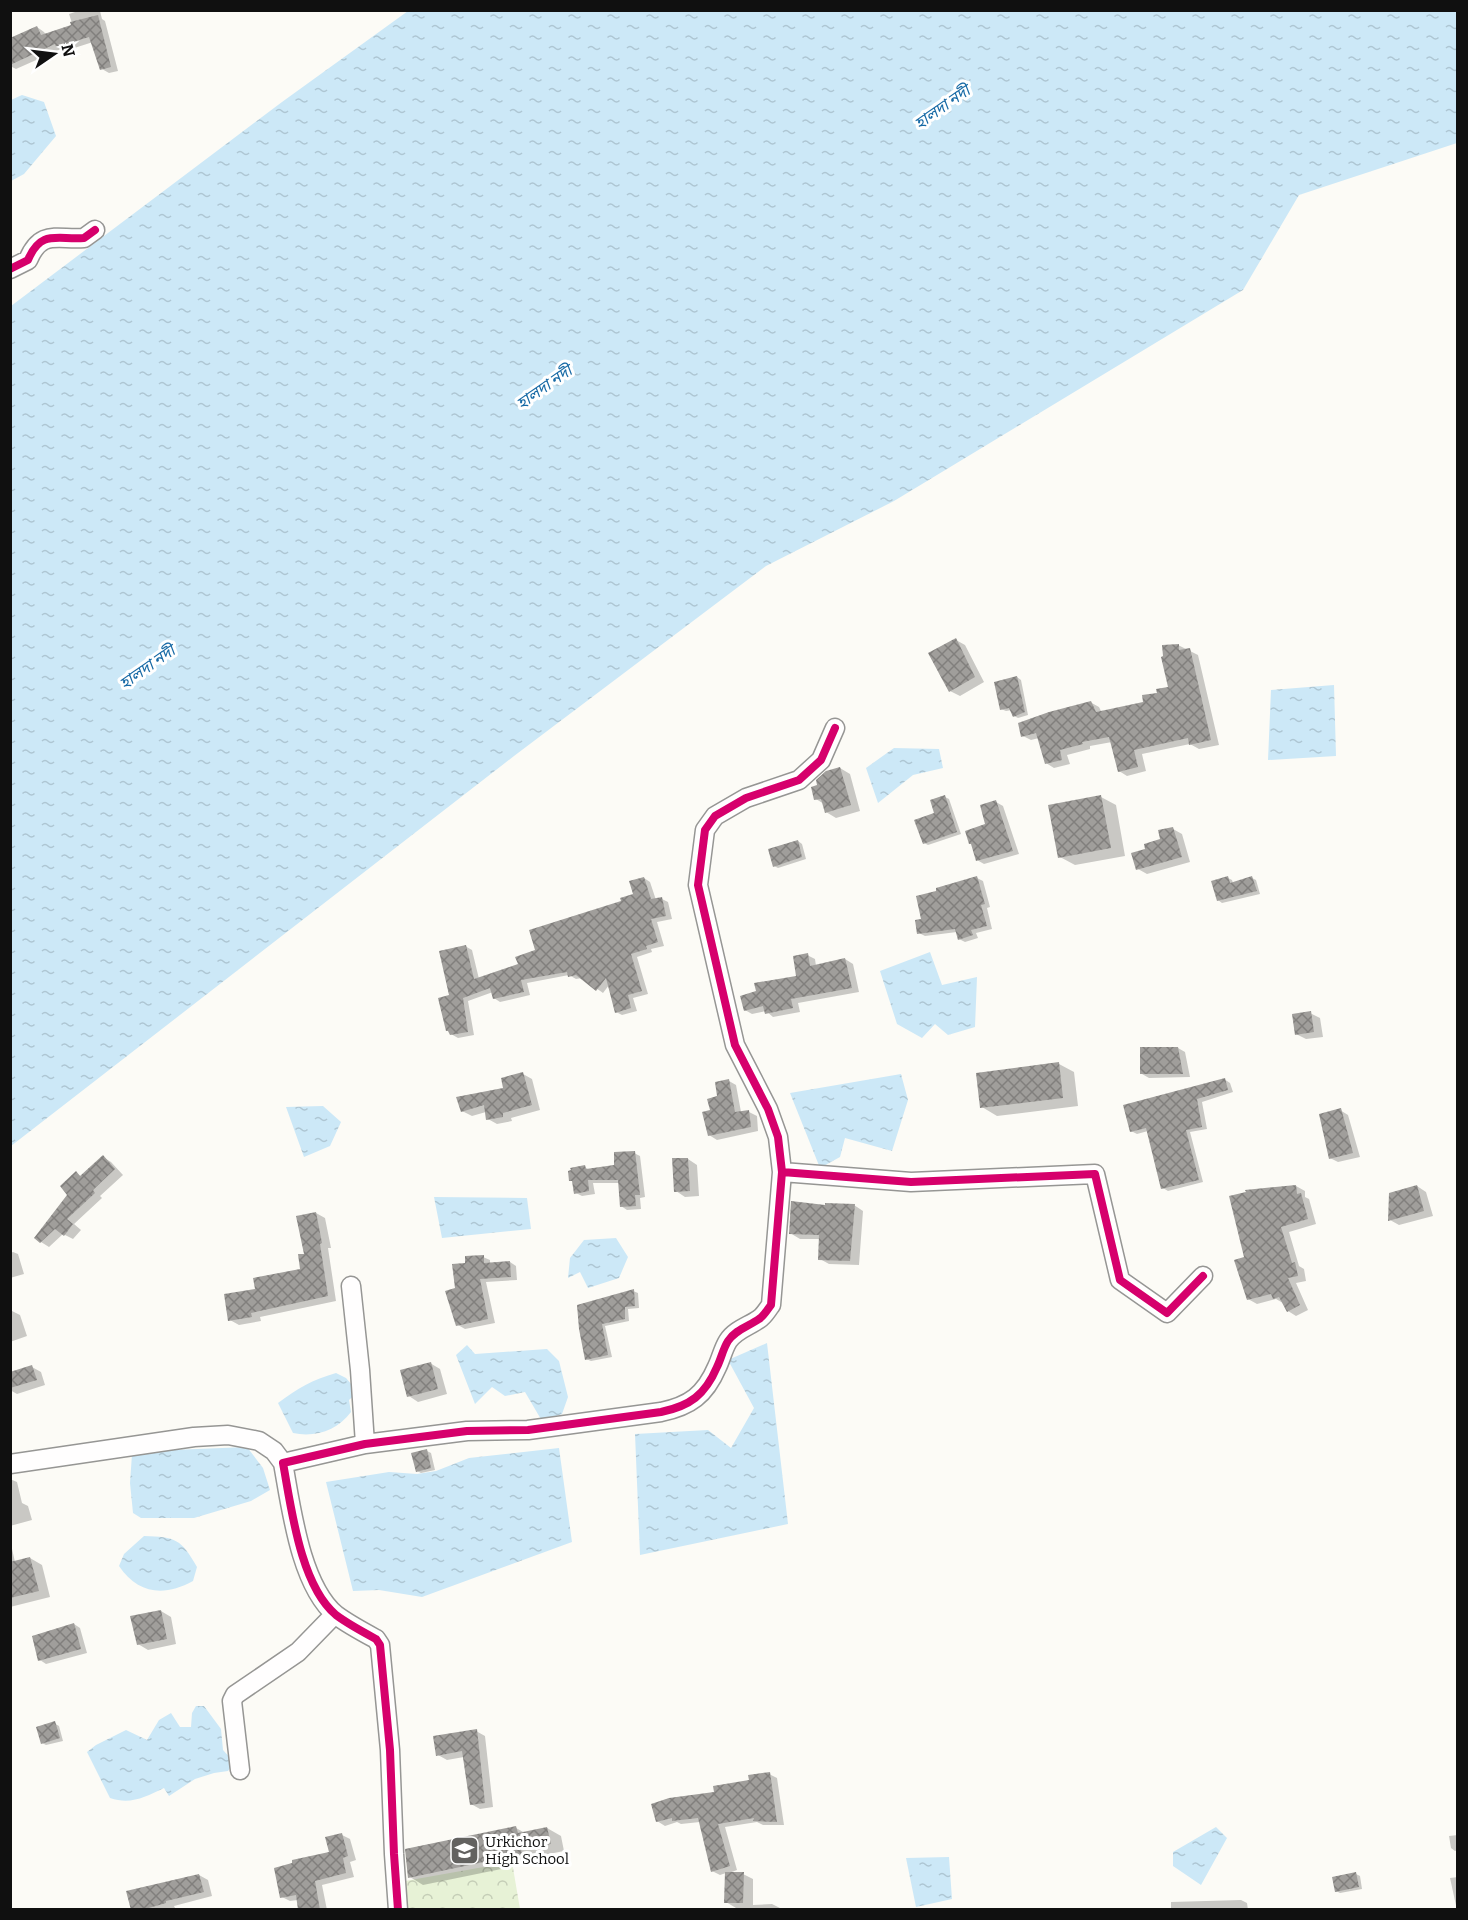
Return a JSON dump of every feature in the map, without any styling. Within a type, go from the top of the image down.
[{"type":"street","points":[[10,268],[27,260],[32,249],[40,241],[56,236],[84,238],[95,230]]},
{"type":"street","points":[[283,1463],[366,1444],[467,1431],[528,1430],[679,1408],[692,1401],[713,1377],[728,1341],[737,1332],[762,1317],[771,1305],[782,1172],[778,1137],[768,1108],[735,1045],[698,885],[705,830],[715,816],[746,798],[800,780],[821,760],[835,728]]},
{"type":"street","points":[[782,1172],[911,1182],[1095,1174],[1120,1280],[1167,1313],[1203,1276]]},
{"type":"street","points":[[351,1286],[366,1444]]},
{"type":"street","points":[[10,1464],[194,1437],[228,1435],[259,1441],[274,1451],[283,1463],[303,1559],[310,1576],[335,1614],[376,1639],[380,1645],[390,1750],[398,1910]]},
{"type":"street","points":[[240,1770],[232,1701],[235,1695],[298,1652],[335,1614]]},
{"type":"green space","points":[[512,1862],[520,1909],[407,1909],[405,1881]]},
{"type":"water","name":"হালদা নদী","points":[[408,11],[1457,11],[1457,143],[1299,195],[1243,290],[894,501],[766,566],[514,756],[11,1146],[11,306],[282,102]]},
{"type":"water","points":[[22,95],[44,102],[56,136],[24,174],[11,181],[11,100]]},
{"type":"water","points":[[1334,685],[1336,756],[1268,760],[1271,690]]},
{"type":"water","points":[[894,748],[939,749],[943,768],[913,775],[878,803],[866,768]]},
{"type":"water","points":[[930,952],[942,985],[977,977],[975,1027],[948,1035],[935,1024],[922,1038],[897,1024],[880,971]]},
{"type":"water","points":[[901,1074],[908,1100],[892,1151],[845,1138],[840,1157],[820,1168],[790,1093]]},
{"type":"water","points":[[323,1106],[341,1122],[330,1146],[304,1157],[286,1107]]},
{"type":"water","points":[[434,1197],[527,1198],[531,1229],[442,1238]]},
{"type":"water","points":[[616,1238],[628,1257],[619,1278],[588,1288],[580,1272],[568,1278],[570,1258],[584,1240]]},
{"type":"water","points":[[767,1343],[788,1524],[640,1555],[635,1434],[708,1430],[731,1448],[754,1408],[728,1360]]},
{"type":"water","points":[[467,1345],[475,1354],[547,1349],[559,1361],[568,1397],[562,1414],[542,1421],[525,1392],[505,1396],[492,1387],[475,1404],[456,1355]]},
{"type":"water","points":[[336,1373],[346,1378],[358,1392],[349,1400],[351,1412],[340,1424],[325,1431],[310,1434],[293,1433],[278,1403],[306,1385]]},
{"type":"water","points":[[247,1447],[263,1468],[270,1490],[251,1501],[194,1518],[141,1518],[133,1513],[130,1483],[132,1454]]},
{"type":"water","points":[[559,1448],[572,1542],[422,1597],[379,1590],[353,1591],[326,1482],[389,1472],[417,1474],[436,1471],[469,1458]]},
{"type":"water","points":[[144,1536],[164,1537],[182,1545],[197,1567],[193,1581],[162,1591],[143,1587],[126,1575],[119,1566],[124,1554]]},
{"type":"water","points":[[196,1706],[204,1706],[221,1729],[223,1750],[234,1762],[228,1771],[195,1779],[169,1796],[164,1788],[131,1800],[110,1798],[87,1752],[126,1730],[147,1740],[159,1720],[171,1713],[180,1727],[191,1727],[192,1713]]},
{"type":"water","points":[[1216,1827],[1227,1838],[1201,1885],[1173,1866],[1173,1852]]},
{"type":"water","points":[[949,1857],[952,1899],[916,1907],[906,1858]]},
{"type":"building","points":[[98,15],[111,67],[100,70],[89,37],[56,47],[55,44],[10,65],[10,38],[37,26],[41,35],[71,25],[70,22]]},
{"type":"building","points":[[956,638],[975,677],[949,692],[928,653]]},
{"type":"building","points":[[1179,644],[1179,650],[1190,648],[1211,740],[1189,745],[1188,738],[1134,750],[1138,767],[1118,772],[1109,737],[1082,742],[1083,744],[1060,750],[1062,760],[1045,764],[1036,733],[1021,737],[1018,723],[1049,712],[1091,701],[1096,712],[1143,702],[1142,695],[1157,693],[1156,689],[1168,687],[1161,657],[1163,656],[1162,645]]},
{"type":"building","points":[[1017,676],[1025,712],[1013,717],[1009,708],[1000,710],[994,682]]},
{"type":"building","points":[[840,767],[851,805],[825,813],[821,799],[814,800],[811,787],[817,785],[816,780],[826,771]]},
{"type":"building","points":[[945,795],[957,832],[923,844],[914,820],[934,813],[930,800]]},
{"type":"building","points":[[1101,795],[1111,848],[1058,858],[1048,805]]},
{"type":"building","points":[[996,800],[1013,851],[976,861],[965,831],[985,824],[980,805]]},
{"type":"building","points":[[1173,827],[1182,857],[1136,870],[1131,853],[1145,849],[1144,844],[1160,839],[1158,830]]},
{"type":"building","points":[[798,840],[802,857],[773,867],[768,849]]},
{"type":"building","points":[[977,876],[985,904],[981,905],[987,926],[971,930],[973,935],[958,940],[955,929],[917,934],[915,920],[921,919],[916,896]]},
{"type":"building","points":[[1228,876],[1230,883],[1252,876],[1257,891],[1217,901],[1211,881]]},
{"type":"building","points":[[644,877],[651,899],[662,897],[666,916],[651,919],[658,942],[646,946],[647,949],[631,954],[642,991],[628,995],[631,1008],[615,1013],[606,978],[596,991],[576,975],[568,977],[567,972],[521,980],[524,992],[493,999],[490,988],[463,998],[468,1032],[450,1035],[446,1031],[438,998],[449,995],[439,951],[466,945],[474,979],[518,964],[515,957],[535,950],[529,930],[621,901],[620,898],[633,894],[629,881]]},
{"type":"building","points":[[808,953],[810,966],[845,958],[852,988],[791,999],[793,1008],[765,1014],[763,1006],[744,1011],[740,996],[756,991],[754,983],[796,976],[793,956]]},
{"type":"building","points":[[1311,1011],[1314,1032],[1295,1035],[1292,1014]]},
{"type":"building","points":[[1140,1047],[1178,1047],[1183,1074],[1140,1074]]},
{"type":"building","points":[[1059,1062],[1063,1098],[980,1108],[976,1073]]},
{"type":"building","points":[[523,1072],[532,1105],[503,1113],[503,1117],[486,1120],[484,1105],[461,1112],[456,1097],[503,1088],[501,1078]]},
{"type":"building","points":[[1225,1078],[1228,1090],[1197,1099],[1202,1127],[1186,1130],[1199,1180],[1161,1189],[1146,1128],[1130,1132],[1123,1105]]},
{"type":"building","points":[[729,1079],[735,1112],[749,1110],[751,1127],[708,1136],[702,1112],[710,1110],[707,1099],[717,1096],[715,1082]]},
{"type":"building","points":[[1341,1108],[1353,1153],[1329,1159],[1319,1114]]},
{"type":"building","points":[[635,1151],[640,1195],[635,1195],[636,1206],[620,1207],[618,1180],[588,1180],[589,1191],[574,1194],[572,1181],[569,1181],[570,1168],[585,1165],[586,1169],[614,1165],[614,1152]]},
{"type":"building","points":[[103,1155],[115,1169],[93,1190],[95,1193],[67,1219],[73,1224],[64,1236],[55,1229],[40,1243],[34,1238],[67,1195],[60,1186],[76,1171],[80,1176]]},
{"type":"building","points":[[672,1158],[688,1158],[690,1191],[674,1192]]},
{"type":"building","points":[[1296,1185],[1297,1194],[1301,1193],[1308,1219],[1281,1227],[1298,1276],[1288,1278],[1300,1305],[1287,1312],[1279,1297],[1273,1299],[1271,1294],[1247,1300],[1234,1260],[1244,1257],[1229,1196],[1246,1192],[1245,1190]]},
{"type":"building","points":[[1417,1185],[1424,1211],[1388,1221],[1389,1193]]},
{"type":"building","points":[[791,1201],[825,1205],[825,1203],[855,1204],[850,1261],[818,1260],[819,1235],[789,1234]]},
{"type":"building","points":[[316,1212],[328,1296],[251,1313],[252,1317],[228,1321],[224,1294],[255,1289],[253,1278],[300,1269],[298,1254],[304,1254],[296,1216]]},
{"type":"building","points":[[484,1255],[484,1263],[510,1261],[511,1277],[480,1279],[488,1319],[456,1326],[445,1291],[455,1288],[452,1264],[465,1263],[465,1256]]},
{"type":"building","points":[[634,1289],[635,1306],[625,1307],[625,1319],[602,1324],[608,1355],[585,1360],[577,1305]]},
{"type":"building","points":[[431,1362],[438,1389],[407,1397],[400,1370]]},
{"type":"building","points":[[32,1365],[37,1380],[10,1388],[10,1372]]},
{"type":"building","points":[[427,1449],[431,1468],[416,1472],[411,1453]]},
{"type":"building","points":[[30,1557],[39,1591],[10,1598],[10,1562]]},
{"type":"building","points":[[161,1610],[167,1639],[137,1645],[130,1616]]},
{"type":"building","points":[[74,1623],[81,1649],[38,1661],[32,1636]]},
{"type":"building","points":[[55,1721],[60,1738],[41,1744],[36,1727]]},
{"type":"building","points":[[477,1729],[485,1803],[470,1805],[462,1751],[436,1756],[433,1736]]},
{"type":"building","points":[[770,1772],[777,1822],[753,1821],[754,1818],[718,1824],[730,1866],[711,1872],[698,1818],[672,1821],[672,1818],[656,1822],[651,1804],[669,1798],[714,1792],[713,1786],[749,1780],[748,1775]]},
{"type":"building","points":[[516,1826],[518,1833],[547,1827],[551,1844],[521,1849],[522,1854],[408,1878],[405,1849]]},
{"type":"building","points":[[342,1833],[348,1856],[343,1858],[346,1873],[315,1881],[320,1910],[298,1910],[296,1895],[280,1898],[274,1868],[292,1863],[292,1860],[329,1852],[325,1837]]},
{"type":"building","points":[[725,1872],[744,1872],[743,1903],[724,1903]]},
{"type":"building","points":[[1356,1872],[1359,1887],[1335,1892],[1332,1877]]},
{"type":"building","points":[[199,1874],[204,1892],[166,1901],[166,1903],[142,1910],[131,1910],[126,1891]]},
{"type":"cycle path","points":[[10,269],[28,260],[33,250],[44,240],[84,238],[95,230]]},
{"type":"cycle path","points":[[782,1172],[778,1137],[768,1109],[735,1045],[698,885],[705,830],[715,816],[746,798],[799,780],[821,760],[835,728]]},
{"type":"cycle path","points":[[398,1910],[390,1750],[380,1645],[376,1639],[336,1615],[324,1602],[314,1585],[299,1544],[283,1463],[365,1444],[467,1431],[528,1430],[661,1412],[688,1403],[707,1385],[731,1337],[761,1318],[771,1305],[782,1172],[911,1182],[1095,1174],[1120,1280],[1167,1313],[1203,1276]]},
{"type":"place","name":"Urkichor High School","points":[[464,1851]]}]
